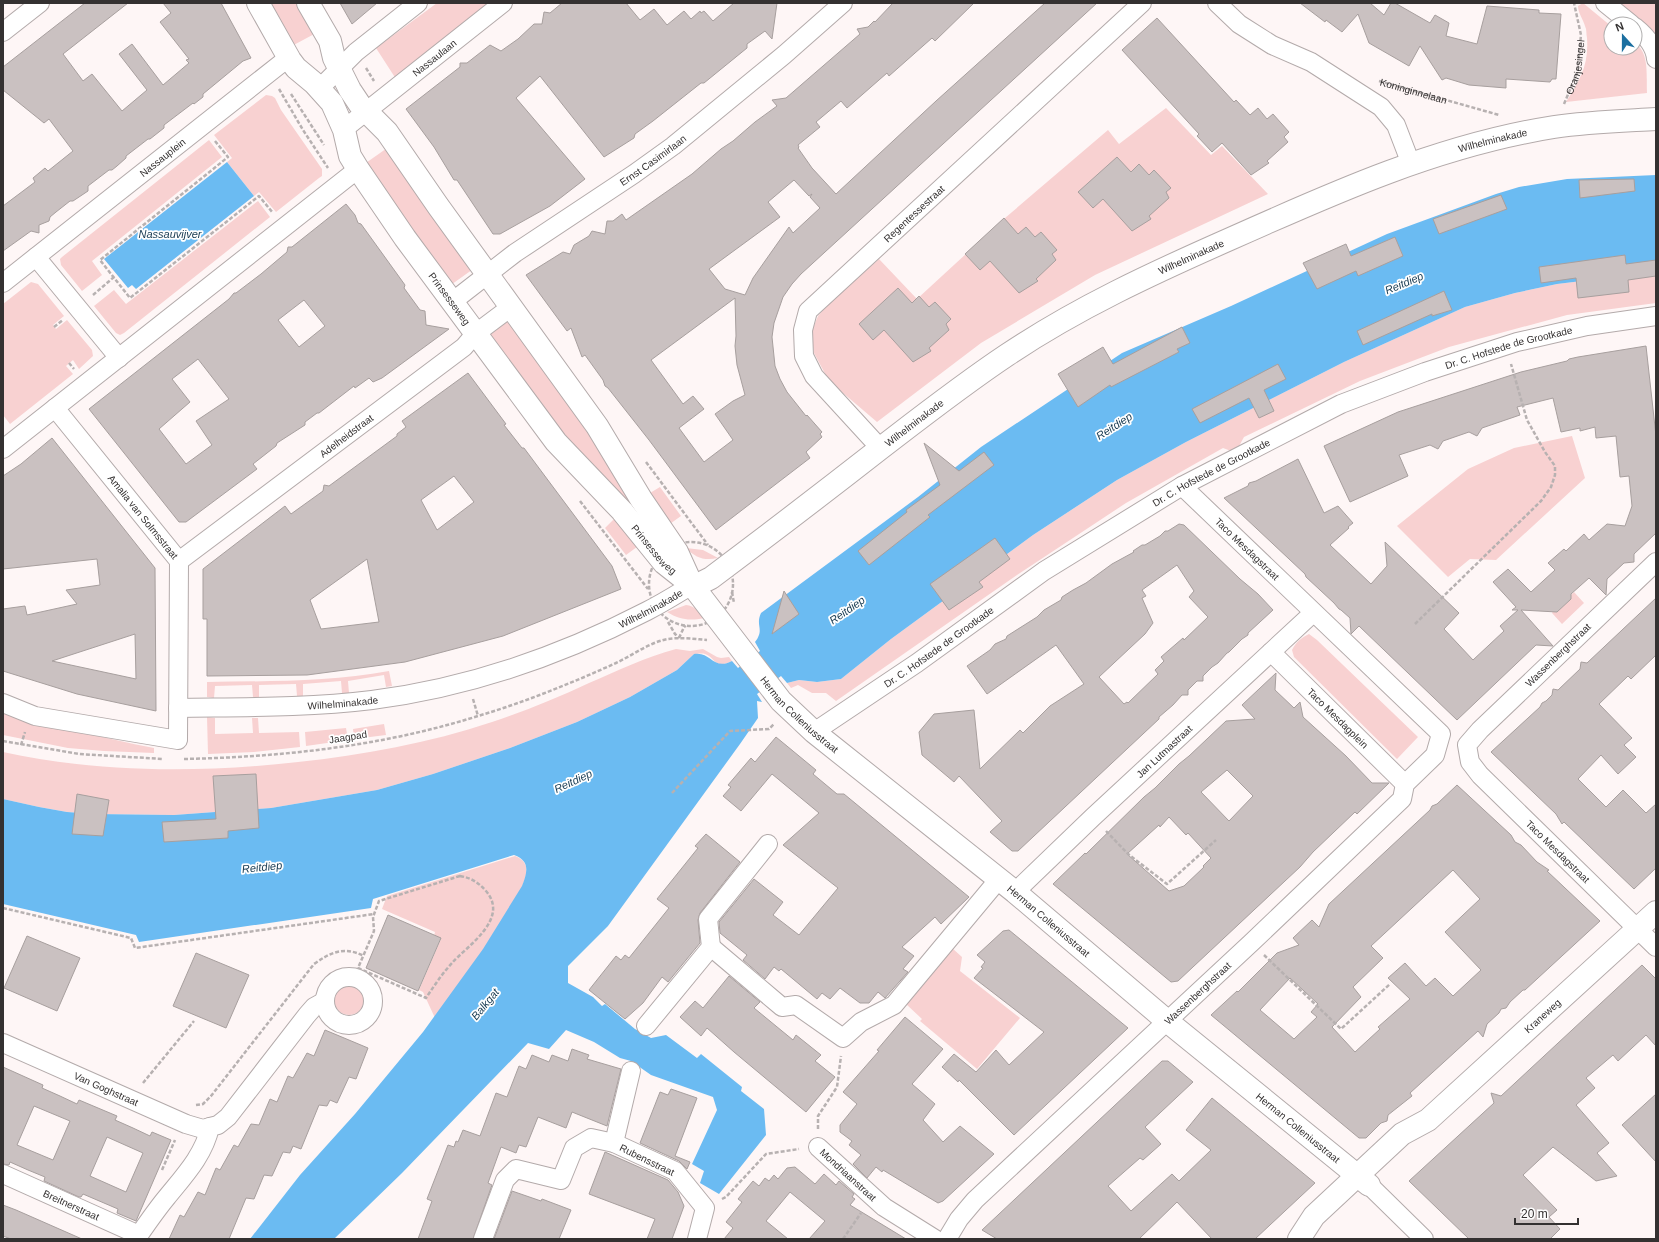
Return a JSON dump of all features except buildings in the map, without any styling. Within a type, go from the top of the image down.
[{"type":"street","points":[[3,32],[40,3]]},
{"type":"street","name":"Prinsesseweg","points":[[258,3],[288,58],[296,68],[320,88],[332,103],[344,129],[350,156],[358,169],[405,238],[475,334],[556,442],[622,511],[664,563],[692,585]]},
{"type":"street","name":"Prinsesseweg","points":[[308,3],[330,41],[334,58],[350,90],[366,112],[387,132],[487,275],[597,426],[641,499],[677,552],[692,585]]},
{"type":"street","points":[[320,88],[356,52],[418,3]]},
{"type":"street","name":"Nassaulaan","points":[[344,129],[503,3]]},
{"type":"street","name":"Ernst Casimirlaan","points":[[452,302],[515,253],[634,174],[673,146],[784,55],[843,3]]},
{"type":"street","name":"Regentessestraat","points":[[881,448],[814,376],[804,356],[803,330],[808,311],[1142,3]]},
{"type":"street","points":[[1217,3],[1239,24],[1272,45],[1310,62],[1380,107],[1396,125],[1411,164]]},
{"type":"street","points":[[1605,3],[1621,16]]},
{"type":"street","points":[[1643,34],[1652,46],[1656,59]]},
{"type":"street","name":"Nassauplein","points":[[3,283],[288,58]]},
{"type":"street","name":"Wilhelminakade","points":[[178,708],[260,707],[343,703],[379,699],[467,681],[504,670],[580,643],[648,611],[692,585],[699,584],[711,578],[969,381],[1008,354],[1077,312],[1151,274],[1271,220],[1364,181],[1411,164],[1480,143],[1554,128],[1590,123],[1656,119]]},
{"type":"street","points":[[3,449],[358,169]]},
{"type":"street","points":[[36,256],[119,358]]},
{"type":"street","name":"Adelheidstraat","points":[[179,561],[464,347],[475,334],[511,308]]},
{"type":"street","name":"Dr. C. Hofstede de Grootkade","points":[[814,732],[917,663],[1044,571],[1182,486],[1341,404],[1425,372],[1506,345],[1587,326],[1656,316]]},
{"type":"street","name":"Amalia van Solmsstraat","points":[[3,703],[35,716],[178,740],[179,561],[55,408]]},
{"type":"street","name":"Taco Mesdagstraat","points":[[1182,486],[1313,613]]},
{"type":"street","name":"Wassenberghstraat","points":[[1467,752],[1467,746],[1480,730],[1656,562]]},
{"type":"street","name":"Herman Colleniusstraat","points":[[692,585],[781,701],[814,732],[1007,885],[1167,1021],[1363,1181],[1424,1239]]},
{"type":"street","name":"Jan Lutmastraat","points":[[1007,885],[1092,817],[1313,613]]},
{"type":"street","name":"Wassenberghstraat","points":[[947,1239],[959,1219],[975,1200],[1251,943],[1402,799],[1405,784],[1435,755],[1441,734],[1313,613]]},
{"type":"street","name":"Taco Mesdagplein","points":[[1271,652],[1405,784]]},
{"type":"street","name":"Taco Mesdagstraat","points":[[1467,752],[1470,762],[1480,775],[1656,947]]},
{"type":"street","points":[[768,844],[708,919],[711,947],[782,1007],[796,1005],[843,1038],[861,1022],[894,1005],[1007,885]]},
{"type":"street","name":"Kraneweg","points":[[1302,1239],[1325,1226],[1402,1134],[1428,1120],[1656,912]]},
{"type":"street","points":[[646,1026],[711,947]]},
{"type":"street","points":[[210,1127],[218,1125],[228,1117],[307,1015],[314,1007],[325,1001]]},
{"type":"street","name":"Van Goghstraat","points":[[3,1043],[186,1124],[203,1129],[210,1127]]},
{"type":"street","name":"Rubensstraat","points":[[614,1143],[631,1071]]},
{"type":"street","name":"Breitnerstraat","points":[[3,1174],[139,1235],[152,1215],[186,1174],[199,1155],[210,1127]]},
{"type":"street","name":"Rubensstraat","points":[[483,1239],[505,1180],[516,1169],[561,1180],[574,1148],[591,1138],[614,1143],[675,1171],[705,1208]]},
{"type":"street","name":"Mondriaanstraat","points":[[818,1147],[884,1207],[935,1239]]},
{"type":"street","name":"Kraneweg","points":[[1299,1239],[1314,1216],[1363,1181]]},
{"type":"street","points":[[697,1239],[705,1208]]},
{"type":"path","name":"Oranjesingel","points":[[1564,106],[1577,72],[1581,35],[1574,3]]},
{"type":"path","points":[[356,52],[384,98]]},
{"type":"path","name":"Koninginnelaan","points":[[1372,79],[1502,115]]},
{"type":"path","points":[[275,83],[303,130],[329,169]]},
{"type":"path","points":[[214,140],[228,157],[100,260],[130,298],[259,196],[277,218]]},
{"type":"path","points":[[78,308],[114,277]]},
{"type":"path","points":[[1415,624],[1541,501],[1551,487],[1555,475],[1555,466],[1527,420],[1506,345]]},
{"type":"path","points":[[732,592],[737,587]]},
{"type":"path","points":[[665,617],[675,623],[687,626],[684,628],[679,638],[674,634],[665,617]]},
{"type":"path","name":"Jaagpad","points":[[177,760],[288,754],[399,737],[432,729],[501,708],[601,669],[658,642],[679,638]]},
{"type":"path","points":[[672,793],[730,730],[769,729]]},
{"type":"path","points":[[3,741],[79,754],[164,759]]},
{"type":"path","points":[[1092,817],[1128,854],[1167,884],[1216,840]]},
{"type":"path","points":[[460,876],[471,878],[480,885],[489,895],[493,908],[489,923],[480,937],[452,963],[426,998],[358,968],[374,931],[374,914],[379,901],[460,876]]},
{"type":"path","points":[[3,908],[131,938],[135,948],[374,914]]},
{"type":"path","points":[[1251,943],[1341,1029],[1390,984]]},
{"type":"path","points":[[191,1103],[198,1106],[203,1104],[211,1096],[314,964],[327,955],[342,951],[354,951],[364,956]]},
{"type":"path","points":[[143,1083],[194,1021]]},
{"type":"path","name":"Mondriaanstraat","points":[[818,1147],[818,1116],[837,1087],[843,1038]]},
{"type":"path","points":[[136,1080],[150,1086]]},
{"type":"path","points":[[162,1171],[176,1138],[173,1134]]},
{"type":"path","points":[[705,1208],[726,1197],[766,1154],[818,1147]]},
{"type":"path","points":[[843,1239],[872,1196]]},
{"type":"shaded area","points":[[264,3],[301,3],[318,32],[290,47]]},
{"type":"shaded area","points":[[437,3],[491,3],[396,79],[376,48]]},
{"type":"shaded area","points":[[1583,3],[1603,19],[1603,56],[1643,56],[1643,53],[1646,66],[1647,93],[1566,102],[1579,79],[1587,56],[1586,29],[1578,6]]},
{"type":"shaded area","points":[[1617,3],[1656,3],[1656,34],[1643,22],[1643,16],[1635,16]]},
{"type":"shaded area","points":[[266,95],[275,98],[281,110],[322,169],[322,176],[276,212],[259,192],[254,196],[227,162],[232,158],[214,135]]},
{"type":"shaded area","points":[[1166,108],[1211,155],[1222,146],[1268,194],[1095,275],[981,343],[877,422],[829,381],[814,353],[812,339],[813,328],[818,316],[829,303],[879,259],[917,299],[1005,218],[1108,130],[1119,144]]},
{"type":"shaded area","points":[[209,140],[222,157],[92,261],[102,275],[82,291],[61,265],[60,259]]},
{"type":"shaded area","points":[[390,146],[476,267],[448,287],[363,165]]},
{"type":"shaded area","points":[[258,201],[270,217],[124,333],[120,335],[116,333],[94,306],[114,290],[126,304]]},
{"type":"shaded area","points":[[1656,272],[1656,303],[1567,315],[1449,347],[1360,381],[1244,437],[1238,448],[1231,451],[1223,448],[1126,503],[1017,575],[836,701],[826,693],[812,693],[798,685],[791,688],[787,683],[799,680],[817,682],[841,679],[891,639],[1033,535],[1117,480],[1186,442],[1344,362],[1465,307],[1515,293],[1557,284]]},
{"type":"shaded area","points":[[31,282],[38,284],[64,316],[53,325],[56,329],[67,320],[92,350],[93,356],[79,369],[73,360],[66,366],[73,374],[10,424],[3,415],[3,304]]},
{"type":"shaded area","points":[[501,322],[514,324],[592,429],[654,532],[570,449],[489,336],[491,330]]},
{"type":"shaded area","points":[[1572,436],[1585,478],[1496,560],[1470,559],[1448,577],[1397,526],[1468,469],[1514,448]]},
{"type":"shaded area","points":[[660,487],[681,516],[667,526],[645,496]]},
{"type":"shaded area","points":[[618,515],[641,544],[626,555],[605,528]]},
{"type":"shaded area","points":[[686,548],[703,550],[718,558],[700,558]]},
{"type":"shaded area","points":[[1574,592],[1584,603],[1562,624],[1552,613],[1553,611],[1557,612],[1571,599],[1570,596]]},
{"type":"shaded area","points":[[686,605],[694,608],[704,618],[685,619],[676,617],[667,612]]},
{"type":"shaded area","points":[[1309,634],[1418,737],[1397,759],[1294,657],[1292,650],[1299,640]]},
{"type":"shaded area","points":[[676,649],[690,651],[703,649],[717,657],[729,657],[732,661],[718,664],[705,654],[694,654],[677,670],[630,697],[577,722],[510,748],[433,774],[377,790],[271,808],[174,815],[94,814],[67,812],[3,799],[3,752],[76,764],[150,769],[261,766],[347,756],[420,742],[492,722],[541,704],[643,660]]},
{"type":"shaded area","points":[[389,671],[392,686],[386,687],[384,675],[348,681],[349,693],[342,693],[341,681],[303,684],[303,696],[297,696],[296,684],[259,685],[259,697],[253,697],[252,685],[215,686],[214,698],[207,697],[207,682],[321,679],[366,675]]},
{"type":"shaded area","points":[[3,710],[78,731],[154,748],[154,753],[68,748],[3,735]]},
{"type":"shaded area","points":[[207,717],[215,718],[215,734],[253,733],[252,718],[258,718],[259,733],[299,732],[300,747],[254,752],[208,754]]},
{"type":"shaded area","points":[[384,724],[386,735],[354,739],[353,729]]},
{"type":"shaded area","points":[[346,728],[348,740],[306,746],[305,732]]},
{"type":"shaded area","points":[[515,856],[526,865],[526,873],[522,887],[483,950],[435,1018],[423,992],[419,990],[441,939],[434,936],[435,932],[382,909],[387,896]]},
{"type":"shaded area","points":[[952,948],[962,957],[960,971],[1020,1018],[977,1069],[920,1021],[922,1019],[906,1004]]},
{"type":"shaded area","points":[[349,985],[360,989],[364,1000],[360,1011],[349,1015],[338,1011],[334,1000],[338,989]]},
{"type":"water","name":"Nassauvijver","points":[[227,162],[254,196],[136,289],[132,285],[128,288],[104,259]]},
{"type":"water","points":[[1656,175],[1656,272],[1557,284],[1515,293],[1465,307],[1344,362],[1186,442],[1117,480],[1033,535],[891,639],[841,679],[817,682],[799,680],[787,683],[781,676],[757,694],[762,702],[757,701],[758,718],[740,744],[608,926],[568,966],[568,983],[593,997],[602,1006],[605,1004],[635,1029],[651,1038],[666,1035],[697,1058],[701,1054],[742,1087],[741,1091],[764,1109],[766,1135],[719,1194],[700,1183],[704,1171],[692,1164],[717,1110],[713,1097],[651,1075],[631,1061],[620,1058],[594,1042],[566,1030],[549,1049],[528,1043],[402,1173],[334,1239],[250,1239],[300,1175],[355,1114],[423,1032],[483,949],[524,881],[526,872],[525,864],[514,855],[373,899],[371,908],[139,942],[136,935],[3,904],[3,799],[67,812],[95,814],[174,815],[271,808],[377,790],[433,774],[510,748],[577,722],[630,697],[677,670],[694,654],[704,655],[720,664],[732,661],[738,668],[760,651],[755,642],[760,631],[759,617],[761,613],[918,497],[981,447],[1122,353],[1231,306],[1387,234],[1496,194],[1519,187],[1567,179]]},
{"type":"water label","name":"Reitdiep","points":[[1404,283]]},
{"type":"water label","name":"Reitdiep","points":[[1114,426]]},
{"type":"water label","name":"Reitdiep","points":[[847,610]]},
{"type":"water label","name":"Reitdiep","points":[[573,781]]},
{"type":"water label","name":"Reitdiep","points":[[262,867]]},
{"type":"water label","name":"Balkgat","points":[[485,1004]]}]
